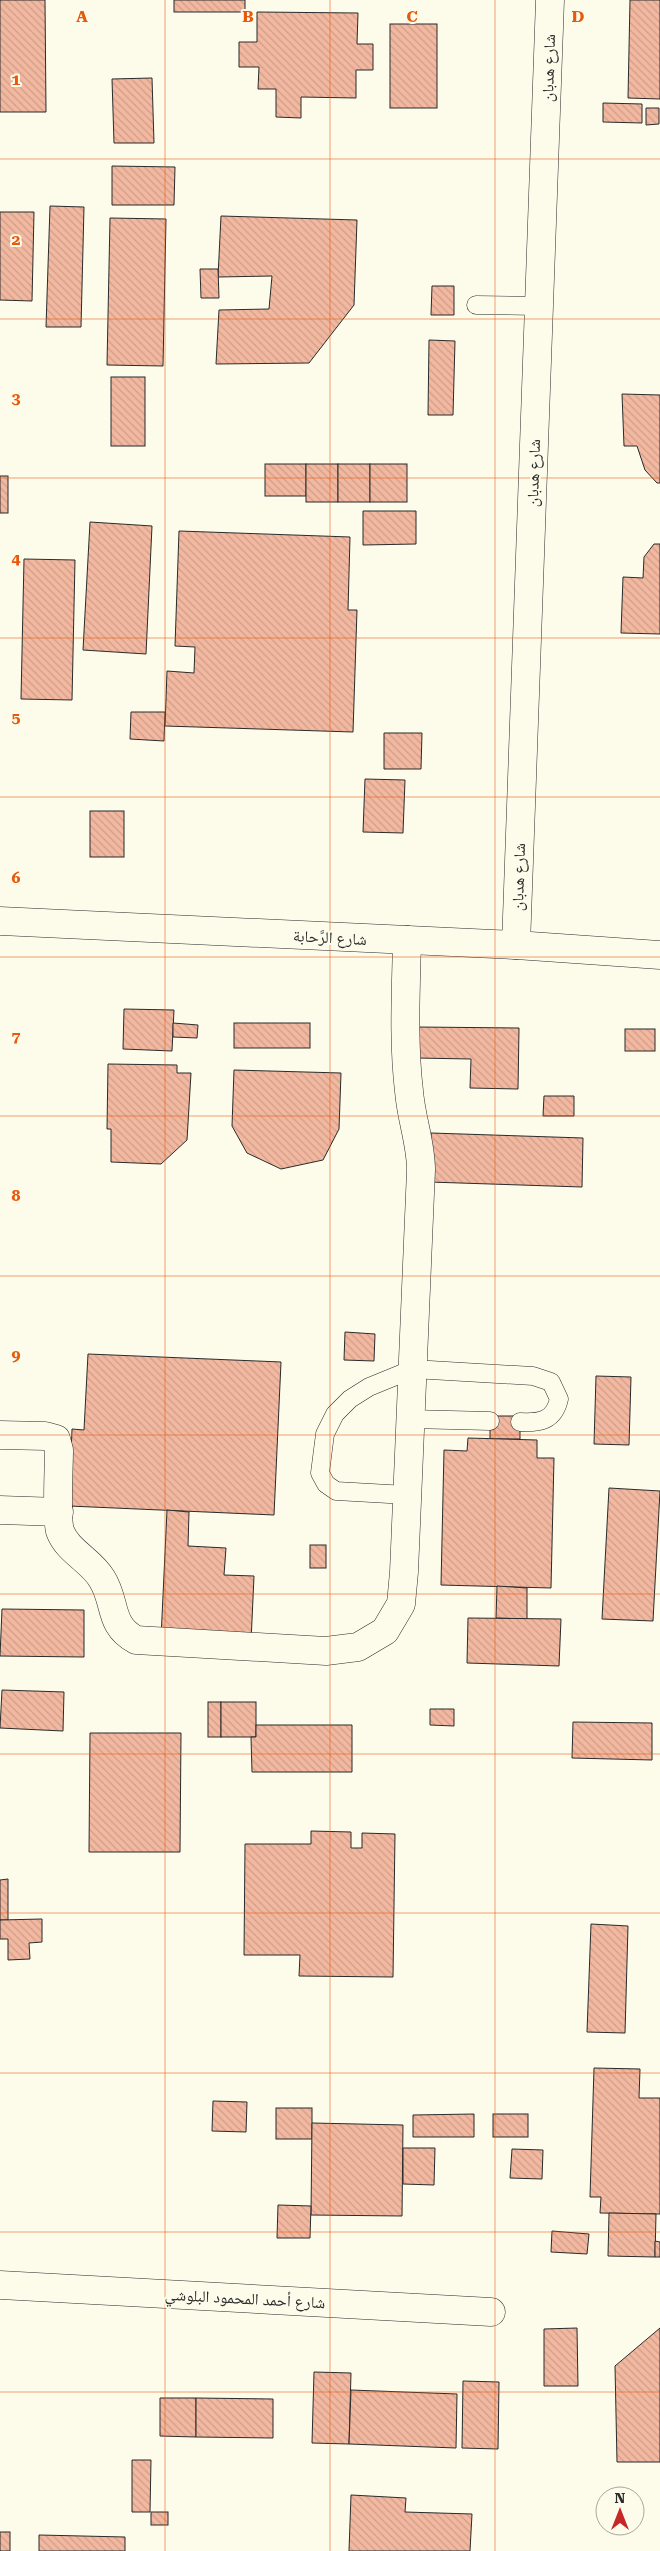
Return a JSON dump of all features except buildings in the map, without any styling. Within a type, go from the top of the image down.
[{"type":"street","name":"شارع هدبان","points":[[516,946],[550,0]]},
{"type":"street","name":"شارع الرَّحابة","points":[[0,921],[407,940],[660,955]]},
{"type":"street","points":[[0,1434],[44,1436],[56,1440],[59,1450],[59,1528],[64,1540],[71,1549],[93,1566],[103,1580],[110,1595],[117,1623],[131,1637],[149,1641],[326,1651],[358,1647],[385,1630],[402,1604],[413,1369],[420,1157],[408,1077],[405,1025],[407,940]]},
{"type":"street","points":[[0,1510],[59,1512]]},
{"type":"street","name":"شارع أحمد المحمود البلوشي","points":[[0,2285],[491,2312]]},
{"type":"lane","points":[[476,305],[539,306]]},
{"type":"lane","points":[[407,1495],[336,1491],[326,1484],[320,1473],[325,1434],[335,1414],[350,1398],[413,1369],[533,1376],[551,1382],[559,1399],[551,1417],[543,1421],[520,1422]]},
{"type":"lane","points":[[410,1419],[490,1421]]}]
